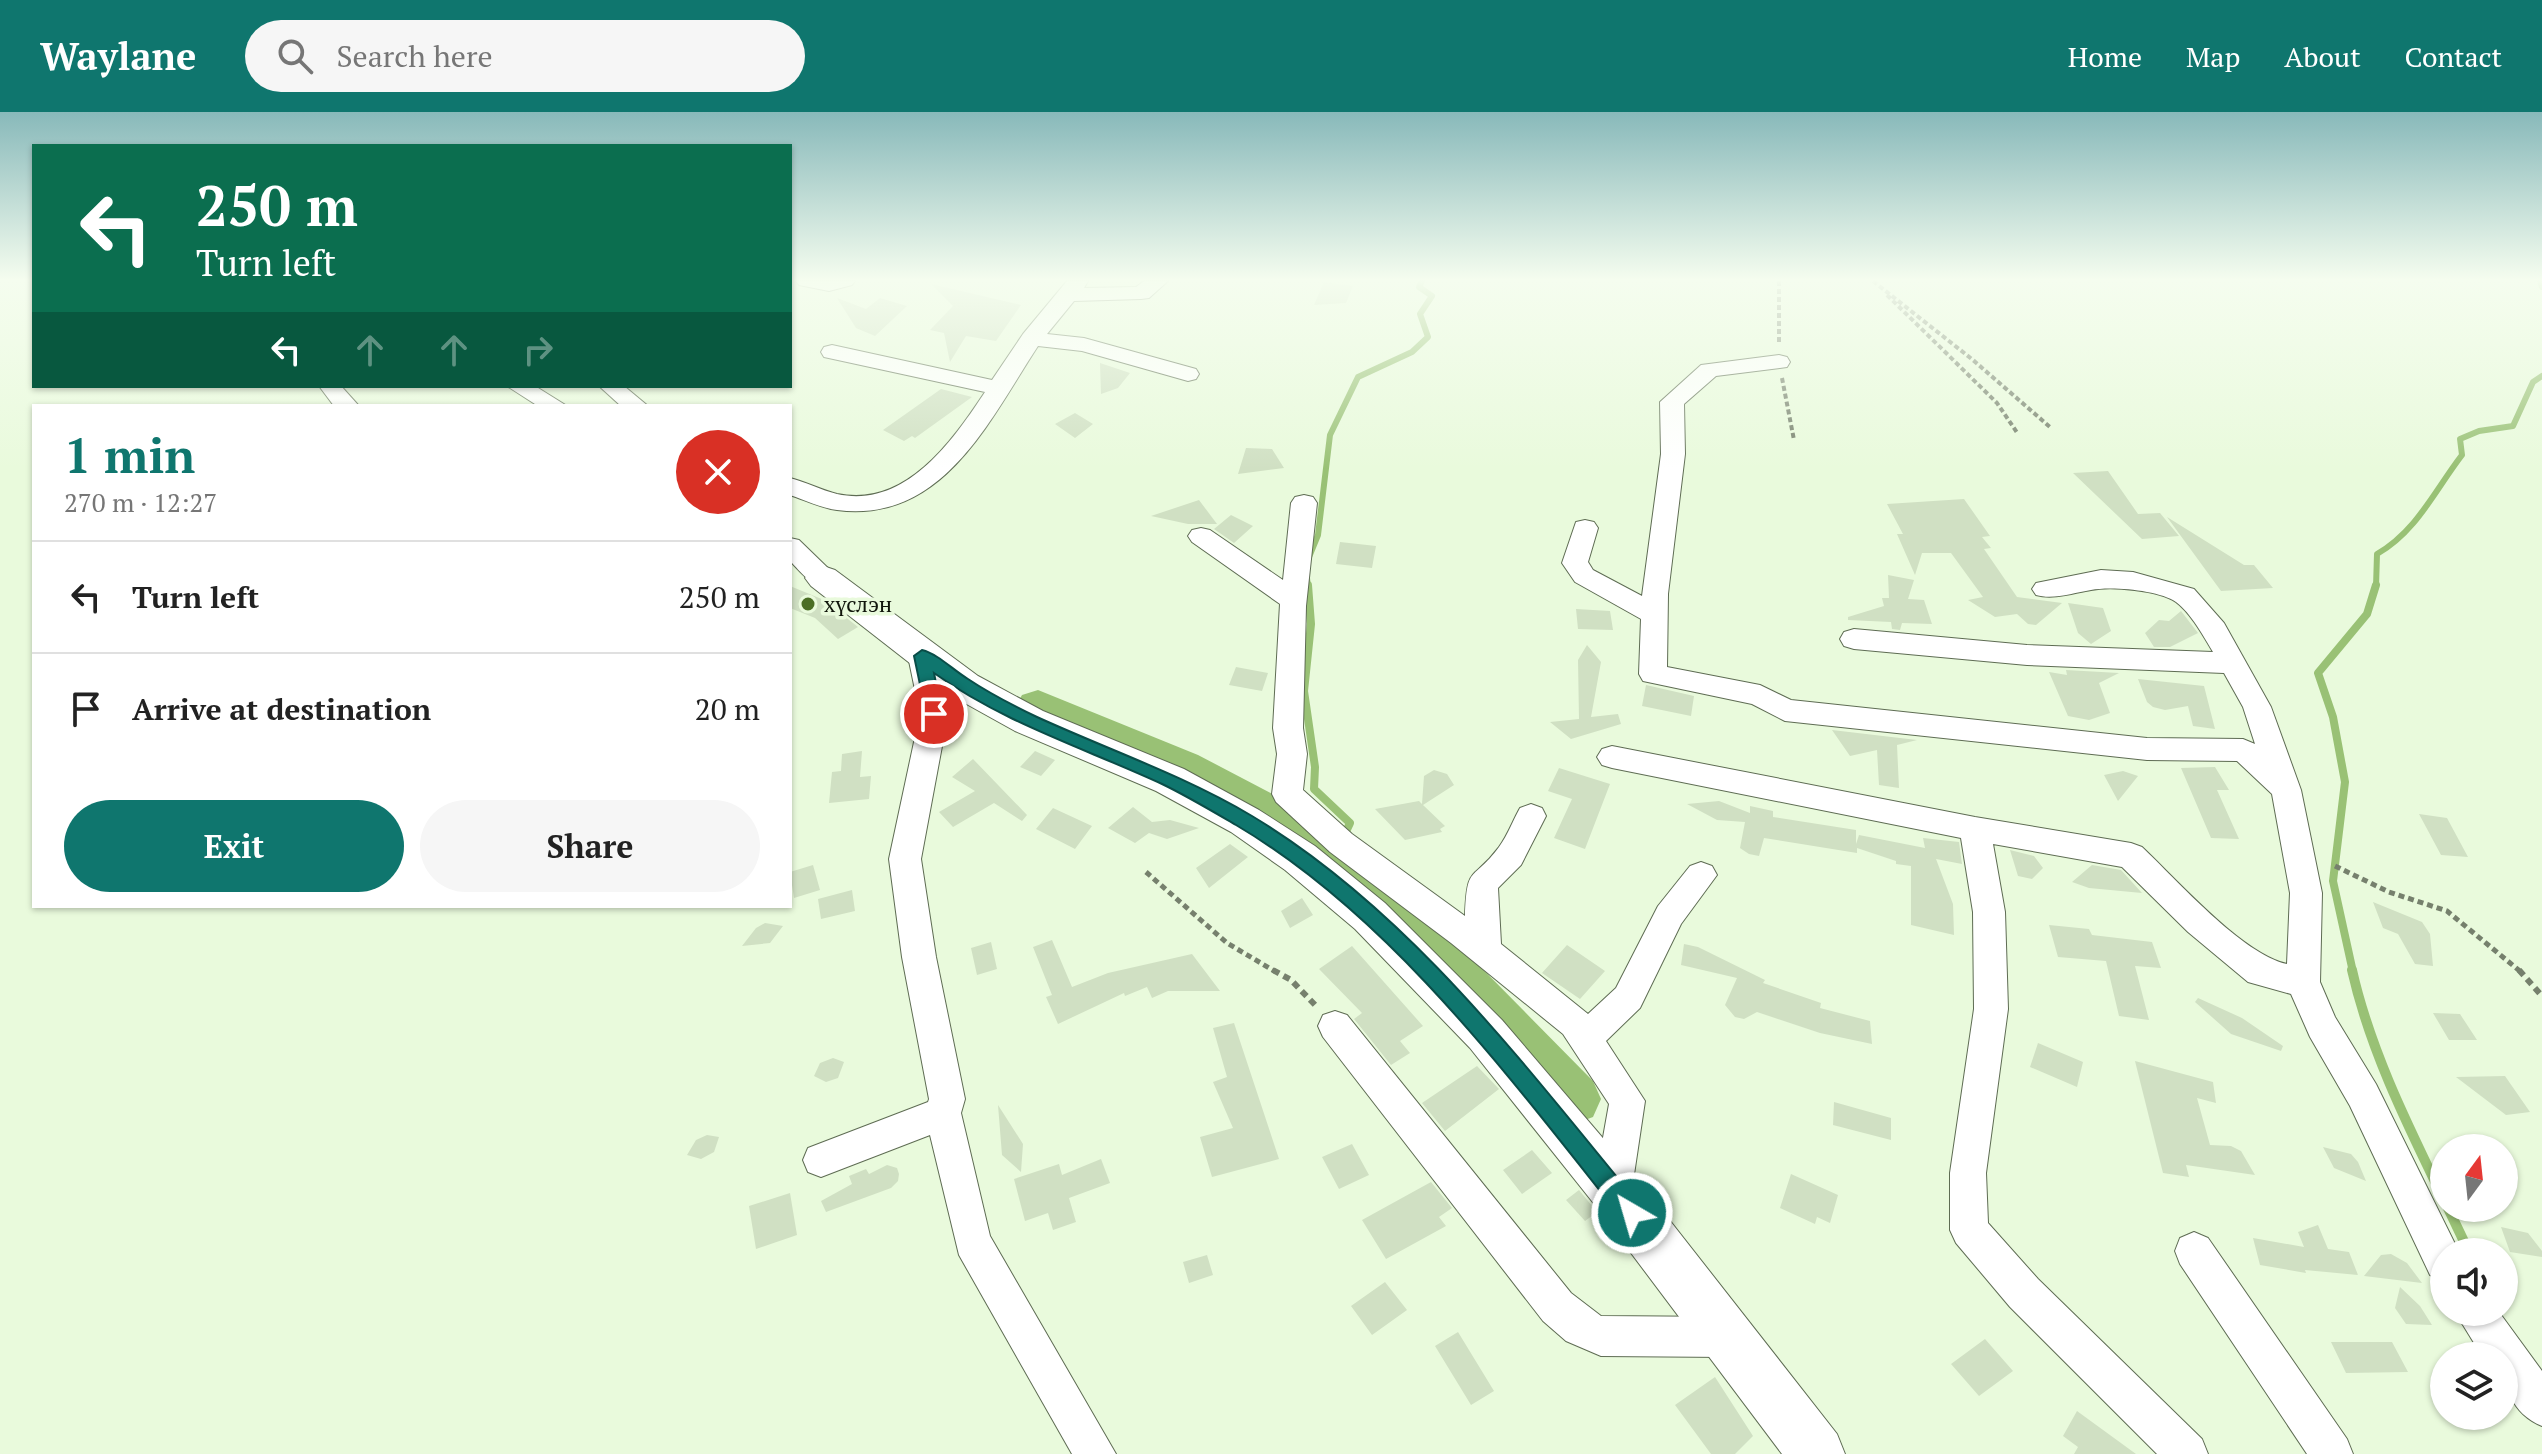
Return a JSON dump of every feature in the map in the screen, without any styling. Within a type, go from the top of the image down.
[{"type":"main road","points":[[806,571],[845,592],[922,656],[965,686],[1029,721],[1170,780],[1245,821],[1300,858],[1370,916],[1486,1034],[1613,1188],[1817,1454]]},
{"type":"street","points":[[792,487],[829,500],[865,506],[880,505],[912,487],[950,458],[970,435],[1028,344]]},
{"type":"street","points":[[1072,344],[1188,374]]},
{"type":"street","points":[[832,352],[1000,389]]},
{"type":"street","points":[[1779,362],[1709,370],[1672,402],[1673,454],[1654,614],[1653,674],[1760,695],[1785,710],[2147,749],[2243,750],[2267,769],[2286,790]]},
{"type":"street","points":[[331,388],[345,404]]},
{"type":"street","points":[[522,388],[551,404]]},
{"type":"street","points":[[1304,503],[1294,601],[1288,728],[1292,754],[1287,794],[1341,843],[1485,950],[1575,1023],[1627,1101],[1613,1188]]},
{"type":"street","points":[[1585,528],[1575,563],[1584,576],[1654,614]]},
{"type":"street","points":[[1201,536],[1294,601]]},
{"type":"street","points":[[792,549],[806,571]]},
{"type":"street","points":[[2045,589],[2101,579],[2122,580],[2185,595],[2214,630],[2257,707],[2286,790],[2306,893],[2303,982],[2322,1026],[2363,1095],[2432,1238]]},
{"type":"street","points":[[1854,639],[2027,655],[2230,663]]},
{"type":"street","points":[[922,656],[934,714],[905,859],[919,957],[947,1099],[943,1113],[972,1242],[1095,1454]]},
{"type":"street","points":[[1612,757],[1975,829],[2131,856],[2199,922],[2260,972],[2303,982]]},
{"type":"street","points":[[1485,950],[1481,916],[1482,883],[1510,856],[1531,816]]},
{"type":"street","points":[[1975,829],[1989,912],[1991,1009],[1968,1173],[1969,1230],[2034,1304],[2187,1454]]},
{"type":"street","points":[[1585,1039],[1628,998],[1669,915],[1701,875]]},
{"type":"street","points":[[1335,1026],[1557,1307],[1580,1327],[1601,1336],[1727,1337]]},
{"type":"street","points":[[821,1160],[943,1113]]},
{"type":"street","points":[[2194,1251],[2332,1454]]},
{"type":"street","points":[[2485,1326],[2542,1405]]},
{"type":"path","points":[[1938,344],[1997,403],[2018,434]]},
{"type":"path","points":[[1952,344],[2050,427]]},
{"type":"path","points":[[2335,866],[2389,892],[2447,911],[2515,965],[2542,996]]},
{"type":"path","points":[[1146,872],[1227,943],[1291,980],[1335,1026]]},
{"type":"building","points":[[946,344],[961,344],[950,362]]},
{"type":"building","points":[[1100,363],[1130,373],[1118,388],[1101,394]]},
{"type":"building","points":[[941,389],[972,397],[915,438],[912,436],[904,441],[883,430]]},
{"type":"building","points":[[1075,413],[1093,424],[1075,438],[1055,424]]},
{"type":"building","points":[[1246,448],[1272,449],[1284,468],[1238,474]]},
{"type":"building","points":[[2108,471],[2138,514],[2160,513],[2179,536],[2142,539],[2073,473]]},
{"type":"building","points":[[1964,499],[1990,536],[1982,537],[1991,548],[1984,549],[2017,597],[2062,603],[2036,625],[2028,624],[2017,614],[1995,617],[1968,600],[1983,597],[1951,553],[1922,553],[1915,575],[1897,534],[1903,534],[1887,504]]},
{"type":"building","points":[[1199,500],[1217,524],[1188,524],[1151,516]]},
{"type":"building","points":[[1231,515],[1253,526],[1234,543],[1214,529]]},
{"type":"building","points":[[2167,517],[2244,565],[2254,565],[2273,588],[2221,591]]},
{"type":"building","points":[[1340,542],[1376,546],[1372,568],[1336,564]]},
{"type":"building","points":[[1888,575],[1914,580],[1908,599],[1924,600],[1932,624],[1902,623],[1900,630],[1892,629],[1891,622],[1848,620],[1848,617],[1884,606],[1882,598],[1889,598]]},
{"type":"building","points":[[792,587],[824,600],[858,627],[838,639],[815,618],[792,609]]},
{"type":"building","points":[[2068,603],[2103,608],[2111,631],[2091,644],[2078,633]]},
{"type":"building","points":[[1576,609],[1610,611],[1613,630],[1578,629]]},
{"type":"building","points":[[2181,611],[2198,633],[2170,647],[2154,647],[2145,633],[2159,620],[2169,621]]},
{"type":"building","points":[[1587,645],[1601,662],[1591,717],[1618,714],[1621,724],[1571,739],[1550,722],[1579,719],[1578,660]]},
{"type":"building","points":[[1236,667],[1268,673],[1262,691],[1229,685]]},
{"type":"building","points":[[2066,670],[2119,673],[2099,683],[2110,713],[2089,720],[2068,716],[2049,672],[2067,675]]},
{"type":"building","points":[[2138,679],[2204,686],[2215,729],[2193,726],[2188,706],[2165,710],[2153,707],[2147,702]]},
{"type":"building","points":[[1646,685],[1694,696],[1691,716],[1642,706]]},
{"type":"building","points":[[1832,730],[1917,740],[1897,745],[1899,788],[1879,785],[1877,750],[1850,756]]},
{"type":"building","points":[[862,751],[860,777],[871,776],[869,799],[829,803],[832,772],[841,771],[842,754]]},
{"type":"building","points":[[1035,751],[1055,760],[1041,776],[1020,767]]},
{"type":"building","points":[[973,759],[1027,815],[1022,821],[994,803],[953,827],[939,812],[975,791],[952,777]]},
{"type":"building","points":[[2215,767],[2229,790],[2217,790],[2239,839],[2211,838],[2181,768]]},
{"type":"building","points":[[1559,768],[1610,784],[1585,849],[1554,838],[1572,799],[1548,791]]},
{"type":"building","points":[[1434,770],[1447,774],[1454,785],[1423,805],[1445,826],[1440,829],[1442,832],[1405,840],[1375,809],[1419,801],[1422,804],[1424,776]]},
{"type":"building","points":[[2123,771],[2138,776],[2118,801],[2104,775]]},
{"type":"building","points":[[1719,801],[1750,813],[1750,806],[1773,811],[1773,817],[1856,830],[1856,844],[1859,835],[1925,848],[1923,838],[1959,842],[1962,864],[1936,859],[1953,904],[1954,935],[1911,925],[1911,866],[1896,864],[1896,861],[1857,848],[1857,853],[1764,838],[1759,856],[1749,854],[1740,848],[1745,822],[1717,820],[1687,804]]},
{"type":"building","points":[[1133,807],[1152,822],[1170,820],[1199,828],[1167,839],[1149,833],[1135,843],[1108,828]]},
{"type":"building","points":[[1053,808],[1092,826],[1075,849],[1036,829]]},
{"type":"building","points":[[2419,814],[2447,818],[2468,857],[2441,855]]},
{"type":"building","points":[[1230,844],[1248,857],[1209,888],[1196,868]]},
{"type":"building","points":[[2010,850],[2034,856],[2043,868],[2032,879],[2018,876]]},
{"type":"building","points":[[813,865],[820,890],[794,898],[792,871]]},
{"type":"building","points":[[2092,865],[2121,870],[2142,893],[2089,888],[2072,882]]},
{"type":"building","points":[[852,890],[855,911],[821,919],[818,899]]},
{"type":"building","points":[[1302,898],[1313,915],[1290,928],[1281,911]]},
{"type":"building","points":[[2373,902],[2422,922],[2430,934],[2433,966],[2415,964],[2398,934],[2383,928]]},
{"type":"building","points":[[765,923],[783,926],[770,943],[742,946],[756,928]]},
{"type":"building","points":[[2049,925],[2089,929],[2092,935],[2152,942],[2161,968],[2135,966],[2149,1020],[2119,1016],[2106,961],[2058,957]]},
{"type":"building","points":[[1052,940],[1072,987],[1108,973],[1192,954],[1220,991],[1168,991],[1152,998],[1147,987],[1125,996],[1124,993],[1058,1024],[1046,997],[1052,995],[1033,947]]},
{"type":"building","points":[[991,942],[997,969],[977,975],[971,948]]},
{"type":"building","points":[[1684,944],[1698,947],[1765,980],[1763,983],[1821,1003],[1820,1008],[1870,1021],[1872,1044],[1820,1033],[1757,1012],[1744,1019],[1735,1017],[1725,1005],[1737,978],[1681,965]]},
{"type":"building","points":[[1567,945],[1605,971],[1580,999],[1542,973]]},
{"type":"building","points":[[1352,946],[1423,1026],[1400,1041],[1410,1053],[1391,1065],[1354,1019],[1362,1013],[1319,969]]},
{"type":"building","points":[[2198,998],[2242,1018],[2283,1046],[2281,1051],[2231,1034],[2195,1002]]},
{"type":"building","points":[[2433,1013],[2460,1014],[2477,1040],[2449,1040]]},
{"type":"building","points":[[1234,1023],[1279,1159],[1212,1177],[1200,1137],[1233,1128],[1213,1082],[1227,1077],[1213,1028]]},
{"type":"building","points":[[2038,1043],[2083,1062],[2077,1087],[2030,1067]]},
{"type":"building","points":[[833,1058],[844,1062],[838,1078],[826,1082],[814,1076],[820,1063]]},
{"type":"building","points":[[2135,1061],[2213,1082],[2216,1103],[2197,1098],[2210,1145],[2231,1146],[2241,1151],[2255,1175],[2186,1165],[2189,1177],[2163,1173]]},
{"type":"building","points":[[1477,1066],[1499,1089],[1445,1131],[1422,1103]]},
{"type":"building","points":[[2505,1076],[2530,1112],[2506,1115],[2456,1077]]},
{"type":"building","points":[[1834,1102],[1891,1118],[1891,1140],[1833,1125]]},
{"type":"building","points":[[998,1105],[1023,1144],[1021,1172],[1002,1155]]},
{"type":"building","points":[[707,1135],[719,1137],[714,1152],[701,1159],[687,1155],[696,1140]]},
{"type":"building","points":[[1352,1144],[1369,1175],[1339,1189],[1322,1157]]},
{"type":"building","points":[[2323,1147],[2351,1154],[2366,1181],[2334,1168]]},
{"type":"building","points":[[1532,1150],[1552,1173],[1522,1194],[1503,1170]]},
{"type":"building","points":[[1101,1159],[1110,1183],[1069,1198],[1076,1222],[1053,1230],[1048,1213],[1025,1221],[1014,1179],[1059,1164],[1062,1175]]},
{"type":"building","points":[[887,1165],[897,1168],[899,1174],[898,1181],[891,1188],[826,1212],[821,1201],[852,1184],[849,1176],[866,1169],[869,1174]]},
{"type":"building","points":[[1791,1174],[1838,1195],[1830,1223],[1817,1217],[1815,1224],[1780,1208]]},
{"type":"building","points":[[1431,1182],[1452,1208],[1439,1217],[1446,1226],[1386,1259],[1362,1220]]},
{"type":"building","points":[[1579,1190],[1597,1212],[1585,1221],[1566,1200]]},
{"type":"building","points":[[790,1193],[797,1235],[756,1249],[749,1206]]},
{"type":"building","points":[[2318,1225],[2328,1249],[2349,1252],[2358,1275],[2305,1270],[2306,1273],[2260,1265],[2253,1238],[2304,1247],[2298,1232]]},
{"type":"building","points":[[2501,1227],[2528,1233],[2542,1251],[2542,1257],[2518,1253],[2518,1238],[2505,1238]]},
{"type":"building","points":[[2391,1254],[2407,1263],[2422,1283],[2364,1276],[2381,1255]]},
{"type":"building","points":[[1207,1255],[1213,1275],[1189,1283],[1183,1262]]},
{"type":"building","points":[[1385,1282],[1407,1310],[1372,1335],[1351,1306]]},
{"type":"building","points":[[2400,1287],[2420,1306],[2430,1325],[2406,1324],[2395,1308]]},
{"type":"building","points":[[1458,1332],[1494,1391],[1471,1405],[1435,1346]]},
{"type":"building","points":[[1985,1339],[2013,1371],[1979,1396],[1951,1364]]},
{"type":"building","points":[[2331,1342],[2392,1342],[2408,1372],[2346,1373]]},
{"type":"building","points":[[1715,1377],[1753,1436],[1735,1454],[1711,1454],[1675,1405]]},
{"type":"building","points":[[2077,1411],[2136,1454],[2074,1454],[2078,1447],[2063,1436]]},
{"type":"waterway","points":[[1309,557],[1318,535],[1330,435],[1358,377],[1412,352],[1421,344]]},
{"type":"waterway","points":[[2376,587],[2377,554],[2403,534],[2424,509],[2462,455],[2460,439],[2479,431],[2513,426],[2533,382],[2542,376]]},
{"type":"waterway","points":[[1307,578],[1308,587]]},
{"type":"waterway","points":[[1308,585],[1311,624],[1304,691],[1315,767],[1314,789],[1350,823],[1343,838]]},
{"type":"waterway","points":[[2353,972],[2333,881],[2345,782],[2333,717],[2318,673],[2367,614],[2376,585]]},
{"type":"waterway","points":[[1038,706],[1182,767],[1294,827],[1347,863],[1574,1099]]},
{"type":"waterway","points":[[2352,970],[2380,1058],[2430,1171]]},
{"type":"waterway","points":[[2455,1222],[2462,1238]]},
{"type":"place","name":"хүслэн","points":[[808,604]]},
{"type":"route","points":[[934,714],[922,656],[965,686],[1029,721],[1170,780],[1245,821],[1300,858],[1370,916],[1486,1034],[1632,1213]]}]
